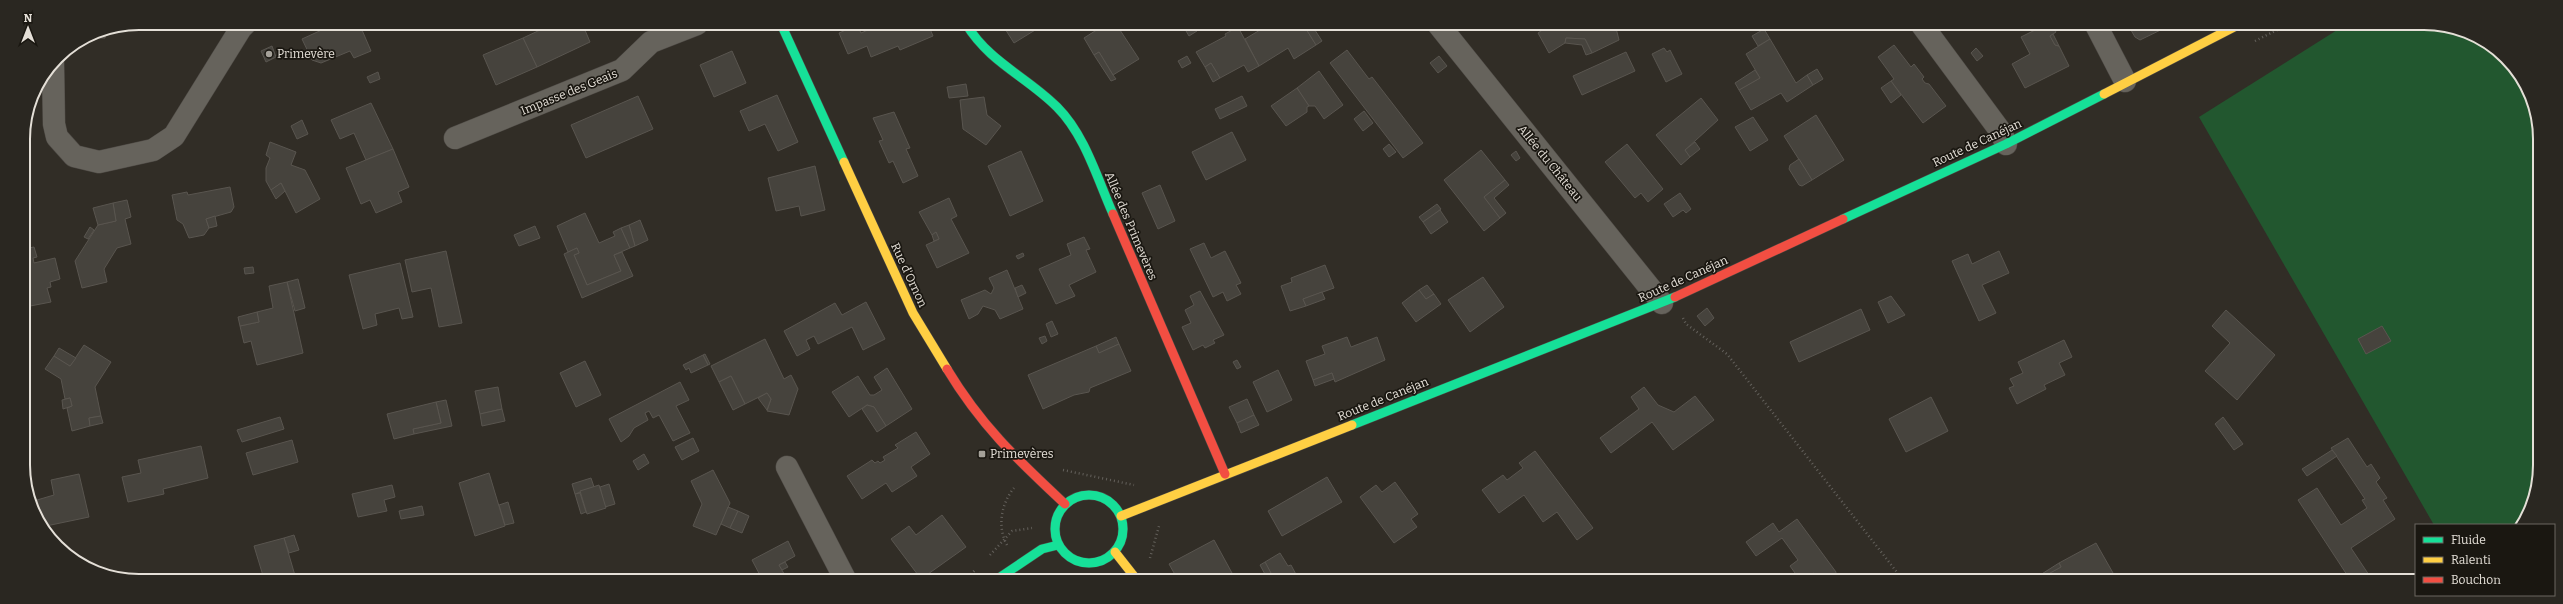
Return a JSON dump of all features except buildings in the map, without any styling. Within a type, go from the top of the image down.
[{"type":"street","points":[[53,72],[54,124],[58,137],[74,156],[99,162],[153,150],[174,136],[240,30]]},
{"type":"street","name":"Impasse des Geais","points":[[455,138],[622,70],[651,42],[682,30]]},
{"type":"street","name":"Rue d'Ornon","points":[[784,30],[913,313],[967,402],[1003,446],[1065,504]]},
{"type":"street","name":"Allée des Primevères","points":[[970,30],[983,49],[996,62],[1055,105],[1067,118],[1080,138],[1225,474]]},
{"type":"street","name":"Allée du Château","points":[[1443,30],[1668,300]]},
{"type":"street","points":[[1926,30],[2001,132],[2006,144]]},
{"type":"street","points":[[2099,30],[2125,81]]},
{"type":"street","name":"Route de Canéjan","points":[[1121,516],[1668,300],[2006,144],[2125,81],[2228,30]]},
{"type":"street","points":[[787,466],[842,574]]},
{"type":"street","points":[[1085,495],[1096,496],[1107,499],[1121,516],[1123,535],[1115,552],[1096,563],[1085,563],[1065,554],[1058,545],[1055,537],[1056,519],[1065,504],[1085,495]]},
{"type":"street","points":[[1005,574],[1042,549],[1058,545]]},
{"type":"street","points":[[1115,552],[1132,574]]},
{"type":"path","points":[[1668,300],[1686,324],[1727,354],[1898,574]]},
{"type":"green space","points":[[2337,30],[2431,30],[2445,32],[2466,38],[2479,45],[2490,52],[2511,73],[2525,97],[2531,118],[2533,139],[2533,465],[2531,486],[2525,507],[2516,524],[2433,524],[2199,117]]},
{"type":"traffic: fast","points":[[784,30],[844,162]]},
{"type":"traffic: fast","points":[[971,30],[986,49],[1045,96],[1067,118],[1090,158],[1113,214]]},
{"type":"traffic: fast","points":[[1843,219],[2006,144],[2104,94]]},
{"type":"traffic: fast","points":[[1352,425],[1675,297]]},
{"type":"traffic: fast","points":[[1082,495],[1096,495],[1108,500],[1118,510],[1123,522],[1123,529],[1123,536],[1118,548],[1108,558],[1096,563],[1082,563],[1070,558],[1060,548],[1055,536],[1055,522],[1060,510],[1070,500],[1082,495]]},
{"type":"traffic: fast","points":[[1005,574],[1042,549],[1058,545]]},
{"type":"traffic: slow","points":[[2104,94],[2228,30]]},
{"type":"traffic: slow","points":[[844,162],[913,313],[947,369]]},
{"type":"traffic: slow","points":[[1121,516],[1352,425]]},
{"type":"traffic: slow","points":[[1115,552],[1132,574]]},
{"type":"traffic: jam","points":[[1113,214],[1225,474]]},
{"type":"traffic: jam","points":[[1675,297],[1843,219]]},
{"type":"traffic: jam","points":[[947,369],[960,390],[987,425],[1016,457],[1065,504]]},
{"type":"place","name":"Primevère","points":[[269,54]]},
{"type":"place","name":"Primevères","points":[[982,454]]}]
